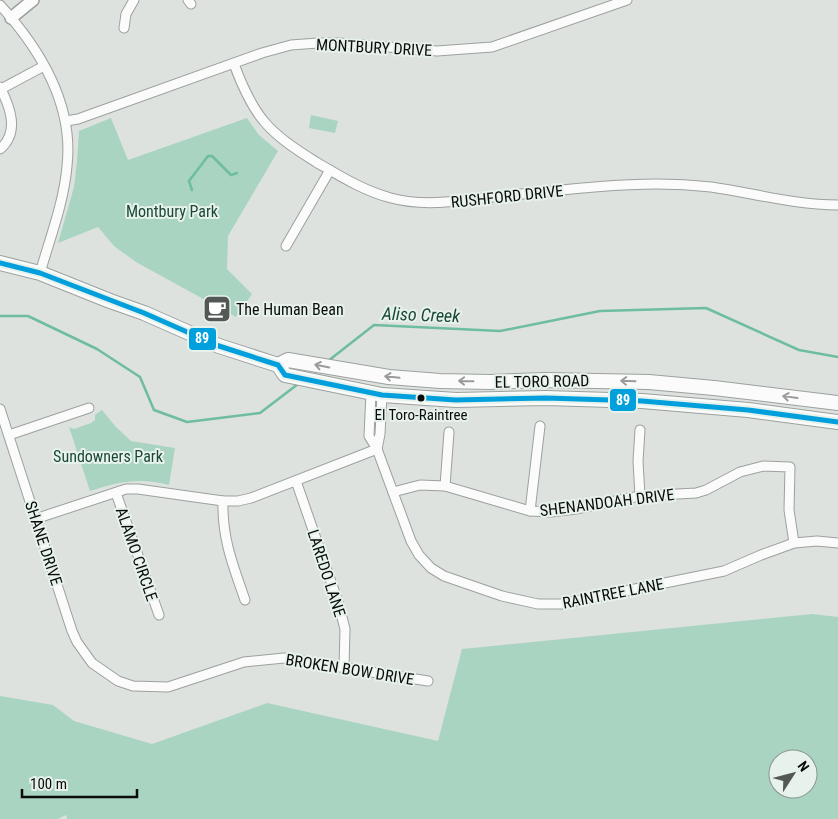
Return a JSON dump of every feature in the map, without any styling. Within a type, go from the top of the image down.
[{"type":"main road","name":"EL TORO ROAD","points":[[0,262],[40,273],[144,313],[219,346],[282,370],[329,385],[376,394],[456,400],[546,398],[642,401],[748,410],[838,422]]},
{"type":"main road","name":"EL TORO ROAD","points":[[282,370],[288,360],[390,377],[440,381],[649,382],[838,403]]},
{"type":"street","points":[[11,18],[33,0]]},
{"type":"street","points":[[124,28],[126,14],[134,0]]},
{"type":"street","name":"MONTBURY DRIVE","points":[[66,121],[78,119],[277,49],[305,43],[339,43],[437,51],[492,47],[628,0]]},
{"type":"street","points":[[0,5],[44,66],[58,94],[66,121],[67,168],[62,194],[40,273]]},
{"type":"street","name":"RUSHFORD DRIVE","points":[[234,64],[244,91],[268,128],[297,150],[330,170],[373,193],[393,199],[435,203],[586,188],[664,184],[711,187],[818,204],[838,205]]},
{"type":"street","points":[[0,149],[8,140],[12,124],[10,110],[1,88],[44,66]]},
{"type":"street","points":[[286,246],[330,170]]},
{"type":"street","name":"RAINTREE LANE","points":[[376,394],[368,423],[368,436],[377,449],[411,541],[419,555],[431,568],[444,576],[502,596],[538,604],[561,604],[724,571],[794,543],[838,542]]},
{"type":"street","name":"RAINTREE LANE","points":[[376,394],[380,424],[377,449]]},
{"type":"street","points":[[9,435],[89,408]]},
{"type":"street","name":"SHANE DRIVE","points":[[0,410],[72,631],[86,655],[101,670]]},
{"type":"street","points":[[368,423],[380,424]]},
{"type":"street","points":[[530,511],[540,426]]},
{"type":"street","points":[[640,430],[638,461],[640,496]]},
{"type":"street","points":[[445,486],[449,432]]},
{"type":"street","points":[[35,519],[116,494],[126,489],[223,501],[251,498],[377,449]]},
{"type":"street","name":"SHENANDOAH DRIVE","points":[[393,492],[420,485],[445,486],[530,511],[551,512],[640,496],[696,493],[706,490],[740,472],[764,466],[790,467],[789,510],[794,543]]},
{"type":"street","name":"LAREDO LANE","points":[[296,481],[338,602],[345,629],[344,667]]},
{"type":"street","name":"ALAMO CIRCLE","points":[[116,494],[159,615]]},
{"type":"street","points":[[223,501],[226,543],[245,600]]},
{"type":"street","name":"BROKEN BOW DRIVE","points":[[101,670],[118,681],[133,686],[150,688],[168,687],[244,662],[284,658],[428,681]]},
{"type":"green space","points":[[311,115],[338,121],[335,133],[309,128]]},
{"type":"green space","name":"Montbury Park","points":[[111,118],[128,160],[247,118],[259,135],[278,151],[228,236],[227,269],[252,294],[236,317],[136,262],[114,246],[98,227],[58,243],[74,187],[79,131]]},
{"type":"green space","name":"Sundowners Park","points":[[102,410],[131,441],[175,448],[169,485],[139,481],[110,485],[90,491],[69,427],[74,429],[91,423],[95,420],[95,415]]},
{"type":"green space","points":[[812,614],[838,617],[838,819],[67,819],[66,815],[58,819],[0,819],[0,696],[53,705],[74,721],[152,744],[267,703],[438,741],[462,649]]},
{"type":"waterway","points":[[192,190],[189,181],[208,156],[212,156],[231,175],[237,173]]},
{"type":"waterway","name":"Aliso Creek","points":[[328,361],[374,325],[500,331],[600,311],[706,308],[799,350],[838,357]]},
{"type":"waterway","name":"Aliso Creek","points":[[0,316],[28,316],[97,349],[140,377],[154,410],[187,422],[260,413],[298,384]]},
{"type":"transit line","name":"89","points":[[0,263],[40,273],[144,313],[219,346],[278,365],[285,375],[382,395],[456,400],[546,398],[642,401],[748,410],[838,422]]},
{"type":"place","name":"The Human Bean","points":[[217,309]]},
{"type":"place","name":"El Toro-Raintree","points":[[421,398]]}]
